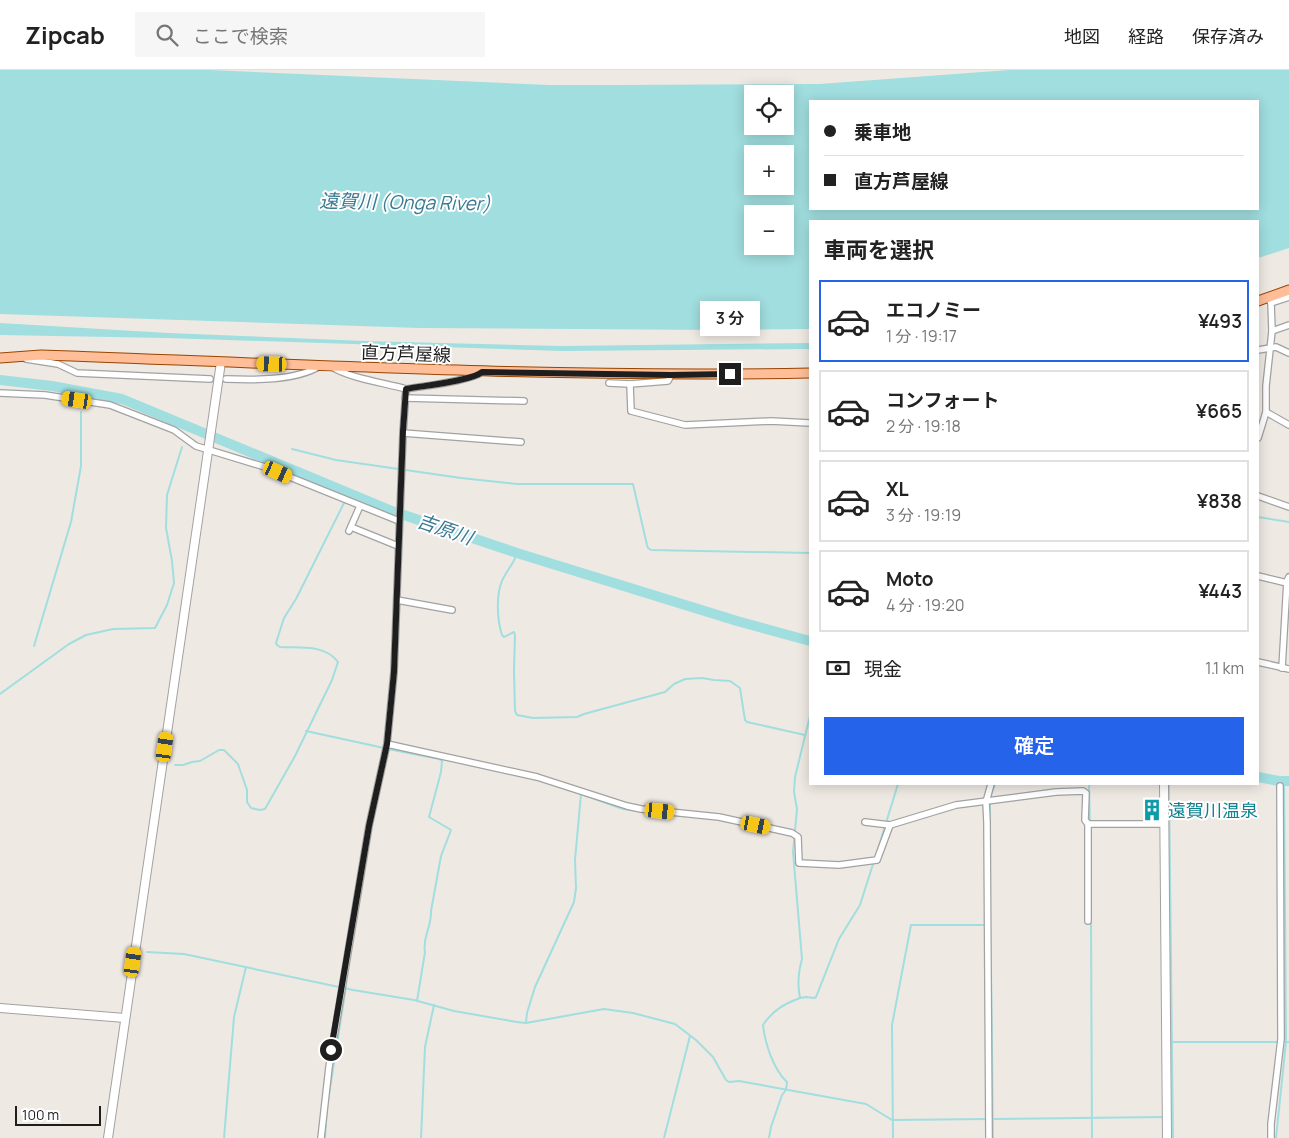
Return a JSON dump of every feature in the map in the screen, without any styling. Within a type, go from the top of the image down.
[{"type":"main road","points":[[1259,301],[1269,300],[1289,290]]},
{"type":"main road","name":"直方芦屋線","points":[[0,358],[41,355],[482,372],[671,375],[809,373]]},
{"type":"street","points":[[1259,435],[1266,412],[1266,386],[1272,331],[1269,300],[1289,297]]},
{"type":"street","points":[[1272,331],[1289,325]]},
{"type":"street","points":[[1259,350],[1276,347],[1289,353]]},
{"type":"street","points":[[17,356],[38,362],[58,364],[77,373],[210,379]]},
{"type":"street","points":[[108,1138],[222,362]]},
{"type":"street","points":[[226,379],[268,379],[304,374],[321,366]]},
{"type":"street","points":[[332,366],[346,373],[406,389],[468,378],[479,375],[482,372]]},
{"type":"street","points":[[609,383],[630,384],[668,381],[671,375]]},
{"type":"street","points":[[630,384],[631,411],[685,425],[771,421],[809,423]]},
{"type":"street","points":[[321,1138],[328,1067],[367,835],[387,744],[394,672],[406,389]]},
{"type":"street","points":[[0,393],[44,395],[110,405],[174,430],[189,442],[265,466],[399,521]]},
{"type":"street","points":[[405,398],[524,401]]},
{"type":"street","points":[[1266,412],[1289,425]]},
{"type":"street","points":[[403,433],[522,442]]},
{"type":"street","points":[[1259,496],[1289,507]]},
{"type":"street","points":[[360,506],[350,529],[398,546]]},
{"type":"street","points":[[1259,576],[1288,580],[1282,668]]},
{"type":"street","points":[[397,600],[452,610]]},
{"type":"street","points":[[1259,662],[1289,669]]},
{"type":"street","points":[[387,744],[537,777],[627,806],[719,817],[792,832],[798,837],[799,863],[839,865],[877,860],[890,825]]},
{"type":"street","points":[[989,1138],[986,802],[991,785]]},
{"type":"street","points":[[1164,785],[1167,1138]]},
{"type":"street","points":[[1271,1138],[1281,1039],[1280,786]]},
{"type":"street","points":[[865,822],[890,825],[956,805],[1056,792],[1082,791],[1086,793],[1085,820],[1088,824],[1088,921]]},
{"type":"street","points":[[1088,824],[1165,824]]},
{"type":"street","points":[[0,1008],[125,1018]]},
{"type":"water","name":"遠賀川 (Onga River)","points":[[0,70],[210,70],[549,85],[613,85],[820,84],[1009,70],[1289,70],[1289,248],[1259,258],[1259,220],[809,220],[809,329],[420,328],[0,314]]},
{"type":"water","points":[[0,323],[168,333],[365,341],[562,346],[809,343],[809,349],[562,351],[167,338],[0,335]]},
{"type":"waterway","name":"吉原川","points":[[0,380],[52,386],[122,399],[392,511],[517,553],[737,621],[809,641]]},
{"type":"waterway","points":[[34,646],[71,522],[81,466],[81,412]]},
{"type":"waterway","points":[[0,694],[69,644],[86,635],[113,629],[155,628],[167,605],[174,583],[166,528],[167,495],[182,447]]},
{"type":"waterway","points":[[292,449],[336,460],[517,484],[633,484],[647,545],[651,550],[809,553]]},
{"type":"waterway","points":[[175,765],[200,761],[219,750],[224,750],[238,764],[247,790],[247,802],[251,808],[265,809],[295,756],[332,680],[338,662],[326,652],[303,647],[280,647],[276,643],[284,618],[296,599],[344,503]]},
{"type":"waterway","points":[[1259,517],[1289,522]]},
{"type":"waterway","points":[[517,553],[502,581],[498,608],[502,635],[504,637],[514,632],[515,635],[514,671],[515,711],[517,715],[533,718],[577,717],[665,692],[674,684],[685,679],[702,678],[730,681],[740,688],[745,720],[747,722],[805,735]]},
{"type":"waterway","points":[[769,1138],[787,1082],[782,1077],[770,1055],[763,1025],[779,1008],[800,998],[798,979],[802,959],[793,852],[797,809],[794,792],[795,777],[809,720]]},
{"type":"waterway","points":[[306,731],[384,748]]},
{"type":"waterway","points":[[388,749],[442,761],[441,772],[429,817],[451,830],[441,856],[424,947],[425,952],[417,1001]]},
{"type":"waterway","name":"吉原川","points":[[1259,777],[1289,781]]},
{"type":"waterway","points":[[1276,1138],[1286,1042],[1284,781]]},
{"type":"waterway","points":[[877,852],[898,785]]},
{"type":"waterway","points":[[990,798],[995,785]]},
{"type":"waterway","points":[[1089,785],[1090,823]]},
{"type":"waterway","points":[[1169,785],[1173,1138]]},
{"type":"waterway","points":[[526,1022],[535,987],[574,902],[576,888],[575,860],[581,794],[623,809],[684,816]]},
{"type":"waterway","points":[[990,803],[990,821]]},
{"type":"waterway","points":[[800,998],[816,997],[839,939],[860,905],[874,861]]},
{"type":"waterway","points":[[1091,920],[1092,1138]]},
{"type":"waterway","points":[[893,1138],[892,1025],[911,925],[986,925]]},
{"type":"waterway","points":[[147,952],[184,954],[353,990],[414,1000],[454,1011],[517,1022],[526,1023],[604,1009],[633,1013],[675,1024],[696,1040],[713,1057],[729,1082],[739,1081],[866,1104],[892,1120],[987,1119]]},
{"type":"waterway","points":[[224,1138],[234,1017],[246,967]]},
{"type":"waterway","points":[[991,968],[993,1138]]},
{"type":"waterway","points":[[325,1138],[327,1107],[346,987]]},
{"type":"waterway","points":[[421,1138],[425,1047],[434,1005]]},
{"type":"waterway","points":[[664,1138],[690,1036]]},
{"type":"waterway","points":[[1172,1042],[1289,1042]]},
{"type":"waterway","points":[[992,1119],[1164,1117]]},
{"type":"place","name":"遠賀川温泉","points":[[1152,810]]},
{"type":"route","points":[[331,1050],[369,826],[387,744],[394,672],[406,389],[468,378],[479,375],[482,372],[730,374]]}]
